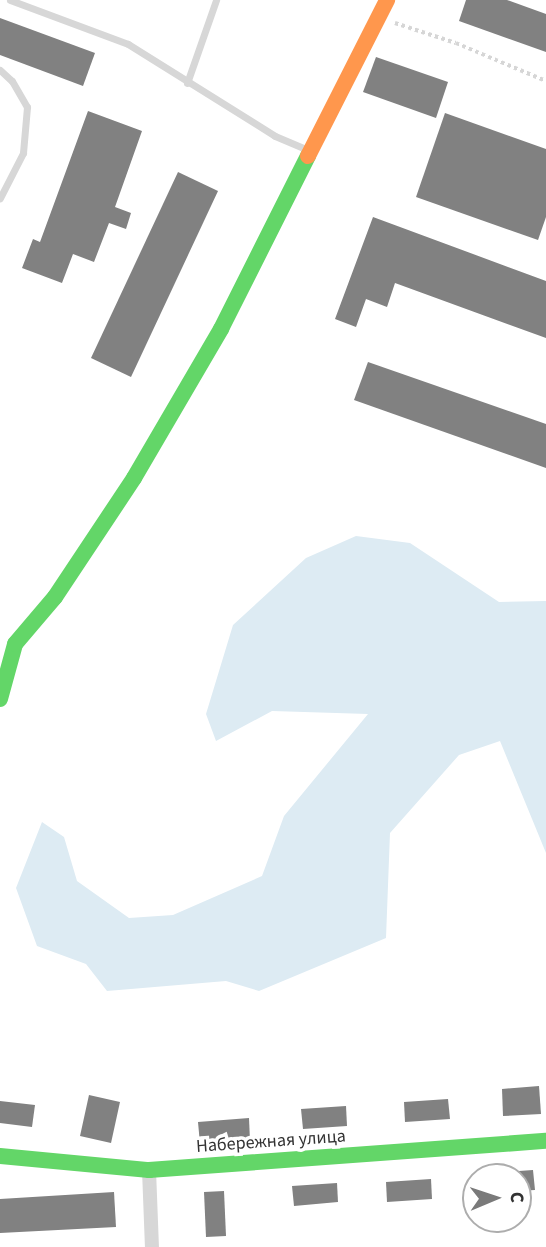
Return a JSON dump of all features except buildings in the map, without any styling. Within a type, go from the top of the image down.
[{"type":"street","points":[[0,699],[15,644],[55,597],[134,478],[222,329],[387,0]]},
{"type":"street","points":[[0,632],[15,644]]},
{"type":"street","name":"Набережная улица","points":[[0,1156],[149,1170],[546,1141]]},
{"type":"street","points":[[149,1170],[152,1247]]},
{"type":"lane","points":[[10,0],[128,44],[275,136],[313,152]]},
{"type":"lane","points":[[187,83],[216,0]]},
{"type":"lane","points":[[0,69],[12,80],[27,107],[23,153],[0,198]]},
{"type":"path","points":[[374,27],[389,22],[406,25],[546,81]]},
{"type":"shaded area","points":[[356,536],[410,543],[499,602],[546,601],[546,853],[500,741],[459,755],[390,833],[386,938],[259,991],[226,981],[107,991],[86,964],[37,946],[16,888],[42,822],[64,837],[77,881],[129,918],[173,915],[262,876],[284,816],[368,714],[272,711],[216,741],[206,714],[233,625],[306,558]]},
{"type":"traffic: fast","points":[[0,699],[15,644],[55,597],[134,478],[221,329],[308,156]]},
{"type":"traffic: fast","points":[[0,1156],[149,1170],[546,1141]]},
{"type":"traffic: slow","points":[[308,156],[387,0]]}]
